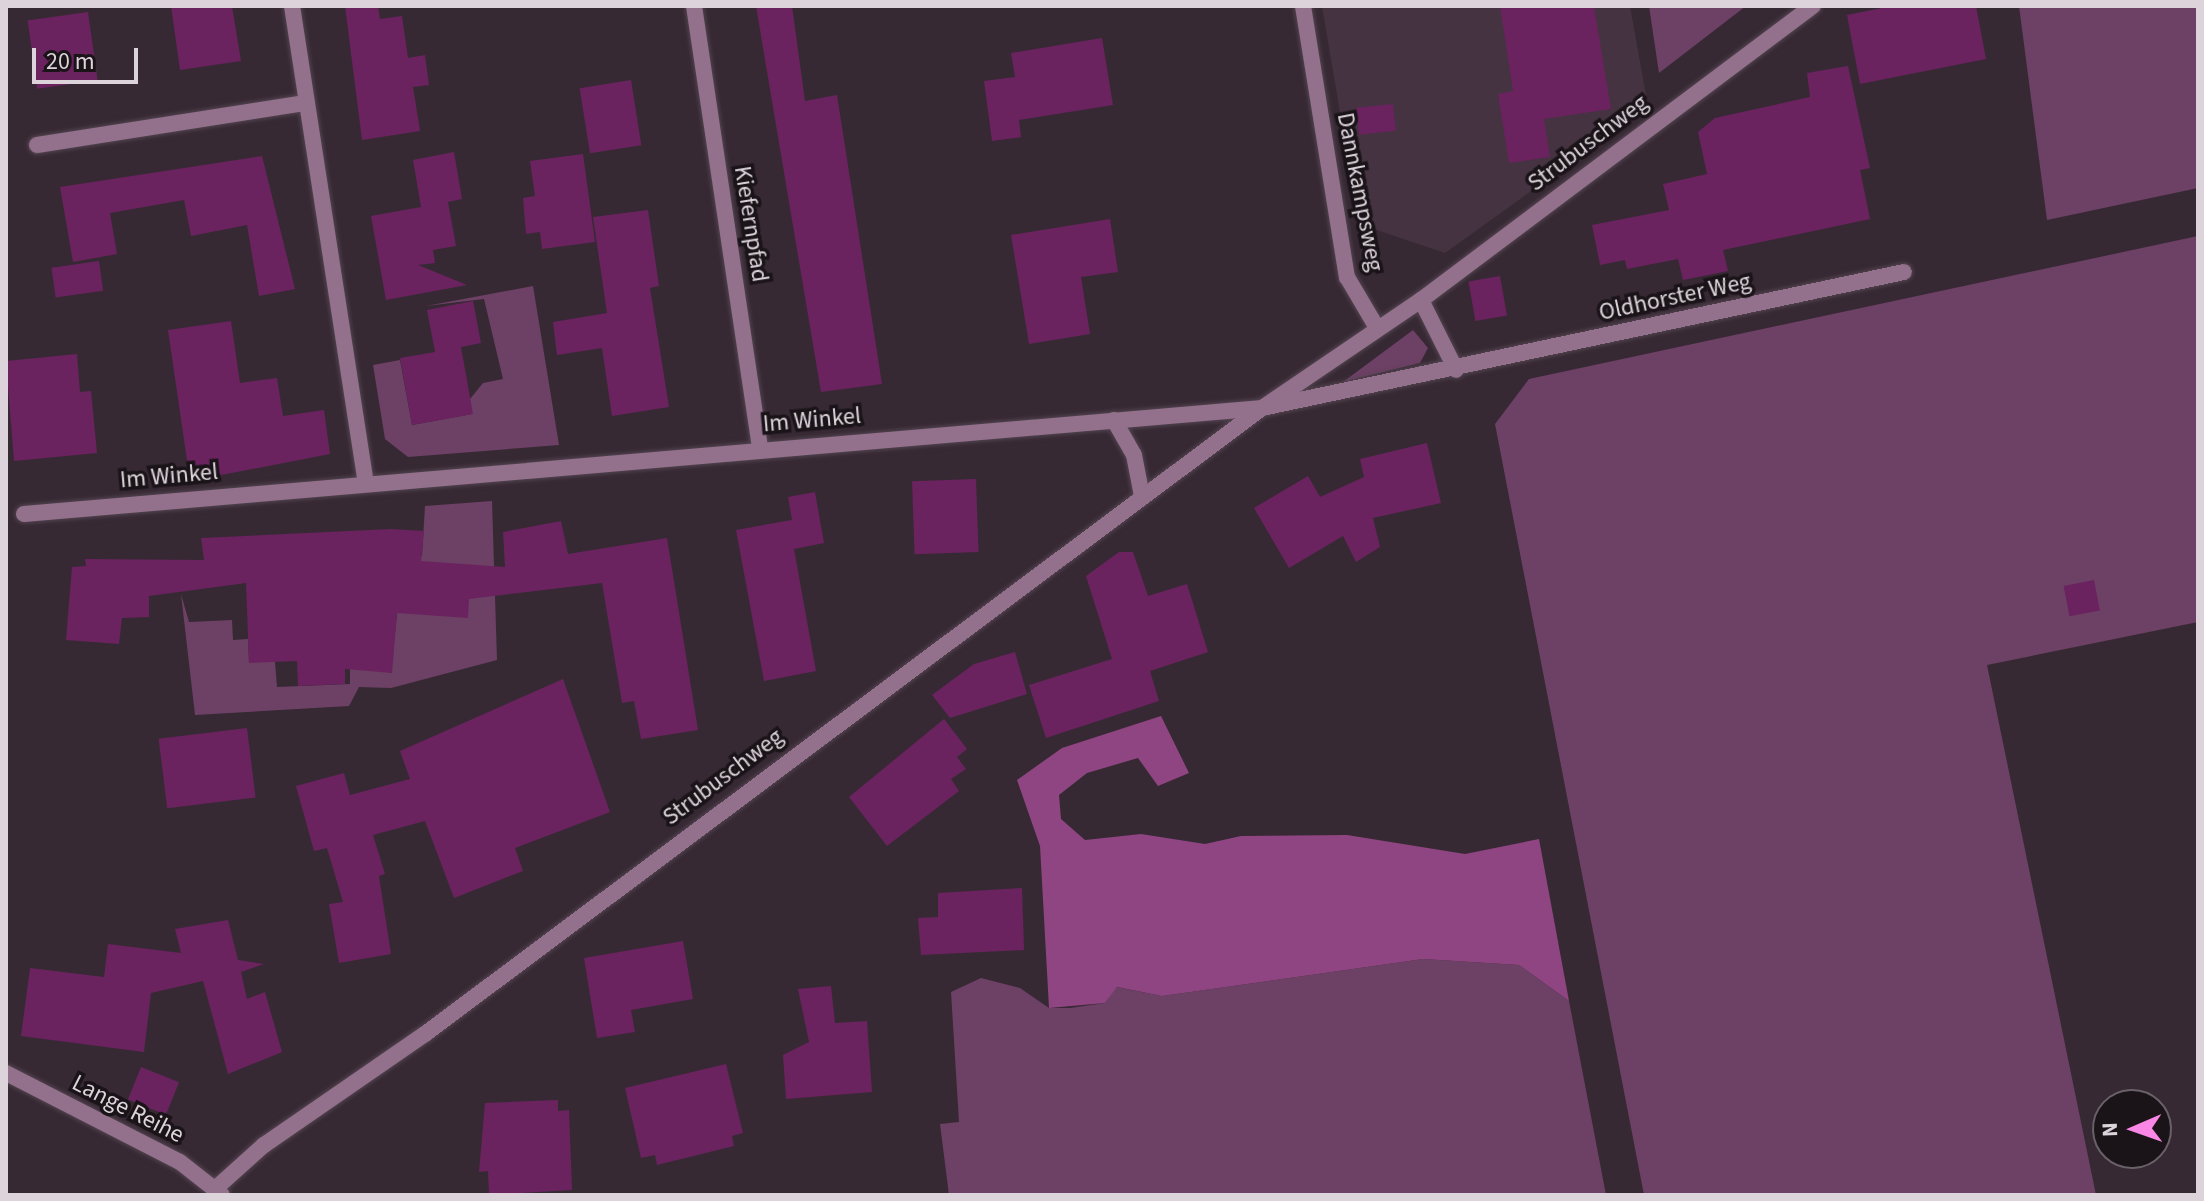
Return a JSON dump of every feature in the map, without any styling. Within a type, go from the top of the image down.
[{"type":"street","points":[[292,6],[366,482]]},
{"type":"street","name":"Kiefernpfad","points":[[694,6],[760,448]]},
{"type":"street","name":"Dannkampsweg","points":[[1303,6],[1347,277],[1377,328]]},
{"type":"street","name":"Strubuschweg","points":[[1421,300],[1813,6]]},
{"type":"street","points":[[37,145],[306,103]]},
{"type":"street","name":"Oldhorster Weg","points":[[1395,384],[1904,272]]},
{"type":"street","points":[[1377,328],[1421,300],[1439,330],[1456,370]]},
{"type":"street","name":"Strubuschweg","points":[[219,1192],[264,1145],[425,1034],[1142,496],[1377,328]]},
{"type":"street","name":"Strubuschweg","points":[[1262,408],[1395,384]]},
{"type":"street","name":"Im Winkel","points":[[24,514],[760,448],[1262,408]]},
{"type":"street","points":[[1114,420],[1134,455],[1142,496]]},
{"type":"street","name":"Lange Reihe","points":[[6,1073],[219,1192]]},
{"type":"shaded area","points":[[1322,6],[1630,6],[1648,107],[1445,253],[1359,224]]},
{"type":"shaded area","points":[[1649,6],[1746,6],[1659,73]]},
{"type":"shaded area","points":[[2019,6],[2198,6],[2198,188],[2047,220]]},
{"type":"shaded area","points":[[2198,236],[2198,622],[1987,665],[2096,1195],[1644,1195],[1495,424],[1529,379]]},
{"type":"shaded area","points":[[533,286],[559,445],[408,457],[385,439],[373,365],[400,360],[412,425],[472,414],[470,399],[483,383],[503,379],[484,299],[426,306]]},
{"type":"shaded area","points":[[1413,330],[1428,348],[1420,363],[1343,382]]},
{"type":"shaded area","points":[[492,501],[497,660],[391,688],[359,687],[349,706],[195,715],[181,594],[189,622],[232,620],[233,640],[248,639],[249,662],[275,662],[277,687],[350,684],[350,661],[391,673],[403,555],[422,556],[425,506]]},
{"type":"shaded area","points":[[1161,716],[1189,773],[1158,786],[1138,758],[1087,773],[1059,795],[1061,819],[1085,840],[1141,834],[1205,844],[1241,836],[1347,835],[1465,854],[1539,839],[1569,1001],[1519,965],[1423,959],[1162,996],[1117,987],[1105,1003],[1049,1008],[1040,846],[1017,780],[1062,748]]},
{"type":"shaded area","points":[[1423,959],[1519,965],[1569,1001],[1606,1195],[949,1195],[940,1124],[959,1122],[951,992],[981,978],[1020,988],[1049,1008],[1070,1008],[1105,1003],[1116,987],[1162,996]]},
{"type":"building","points":[[171,6],[232,6],[241,61],[180,70]]},
{"type":"building","points":[[345,6],[378,6],[380,19],[402,16],[408,58],[425,55],[429,85],[413,87],[420,131],[362,140]]},
{"type":"building","points":[[756,6],[792,6],[805,101],[837,95],[882,384],[821,392]]},
{"type":"building","points":[[1500,6],[1594,6],[1611,109],[1544,119],[1550,157],[1509,163],[1498,94],[1513,91]]},
{"type":"building","points":[[1892,6],[1976,6],[1986,59],[1860,84],[1847,15]]},
{"type":"building","points":[[88,12],[98,80],[37,89],[28,20]]},
{"type":"building","points":[[1102,38],[1113,105],[1019,120],[1021,137],[992,141],[984,81],[1015,77],[1011,53]]},
{"type":"building","points":[[1848,66],[1870,168],[1860,170],[1870,219],[1723,250],[1728,271],[1683,280],[1678,259],[1627,269],[1625,260],[1600,265],[1592,225],[1669,210],[1663,184],[1707,174],[1698,132],[1715,118],[1810,97],[1807,73]]},
{"type":"building","points":[[631,80],[641,145],[590,153],[580,88]]},
{"type":"building","points":[[1393,104],[1396,131],[1359,135],[1356,108]]},
{"type":"building","points":[[454,152],[462,199],[448,202],[456,246],[433,250],[435,263],[418,265],[467,285],[386,300],[371,216],[421,207],[413,160]]},
{"type":"building","points":[[583,154],[595,242],[542,249],[540,232],[526,234],[523,198],[535,196],[530,161]]},
{"type":"building","points":[[262,156],[295,289],[259,296],[247,225],[191,236],[184,200],[110,213],[117,254],[73,262],[60,187]]},
{"type":"building","points":[[648,210],[659,286],[650,288],[669,407],[612,416],[602,348],[557,355],[553,322],[607,313],[593,217]]},
{"type":"building","points":[[1110,219],[1118,272],[1081,277],[1090,334],[1029,344],[1011,235]]},
{"type":"building","points":[[99,261],[103,291],[56,297],[51,268]]},
{"type":"building","points":[[1500,276],[1507,315],[1475,321],[1468,282]]},
{"type":"building","points":[[473,301],[481,343],[461,347],[473,414],[412,425],[400,358],[435,352],[427,310]]},
{"type":"building","points":[[231,321],[240,383],[277,378],[283,416],[324,410],[330,454],[190,481],[168,330]]},
{"type":"building","points":[[77,354],[80,392],[91,391],[97,453],[14,461],[6,361]]},
{"type":"building","points":[[1427,443],[1441,503],[1373,518],[1380,547],[1356,562],[1343,536],[1289,568],[1254,508],[1308,476],[1320,497],[1364,477],[1360,459]]},
{"type":"building","points":[[976,479],[979,552],[915,554],[912,481]]},
{"type":"building","points":[[815,492],[824,543],[794,549],[816,671],[764,681],[736,530],[792,520],[788,497]]},
{"type":"building","points":[[561,521],[568,554],[667,538],[698,730],[641,739],[634,701],[622,703],[602,583],[469,599],[468,618],[397,613],[392,673],[345,669],[345,684],[298,686],[297,661],[249,663],[246,583],[149,596],[149,617],[122,618],[119,644],[66,640],[72,567],[86,566],[85,559],[204,560],[201,538],[391,529],[424,531],[421,561],[505,567],[503,532]]},
{"type":"building","points":[[1119,552],[1133,552],[1148,596],[1187,584],[1208,652],[1150,671],[1159,701],[1046,738],[1029,685],[1112,659],[1086,576]]},
{"type":"building","points":[[2094,580],[2100,610],[2069,616],[2064,586]]},
{"type":"building","points":[[1015,652],[1027,694],[950,718],[932,695],[974,664]]},
{"type":"building","points":[[563,679],[610,812],[515,848],[523,871],[454,898],[425,821],[373,835],[385,874],[379,876],[391,954],[339,963],[329,904],[343,902],[327,848],[314,851],[296,786],[344,773],[350,795],[410,779],[400,751]]},
{"type":"building","points":[[944,719],[967,749],[957,757],[966,769],[951,779],[959,791],[887,846],[849,797]]},
{"type":"building","points":[[247,728],[256,797],[167,808],[159,739]]},
{"type":"building","points":[[1022,888],[1024,950],[921,955],[918,918],[938,917],[938,893]]},
{"type":"building","points":[[228,920],[238,960],[264,964],[241,972],[247,999],[265,992],[282,1052],[228,1074],[203,981],[151,993],[144,1052],[21,1036],[30,968],[104,977],[108,944],[181,953],[175,929]]},
{"type":"building","points":[[683,941],[693,999],[631,1010],[635,1032],[597,1038],[584,958]]},
{"type":"building","points":[[831,986],[835,1023],[867,1021],[872,1092],[786,1099],[783,1055],[809,1042],[798,989]]},
{"type":"building","points":[[726,1064],[743,1133],[732,1136],[734,1146],[657,1165],[655,1155],[641,1158],[625,1088]]},
{"type":"building","points":[[141,1067],[179,1082],[166,1115],[128,1099]]},
{"type":"building","points":[[558,1100],[558,1111],[569,1110],[572,1190],[489,1195],[488,1171],[479,1172],[485,1103]]}]
